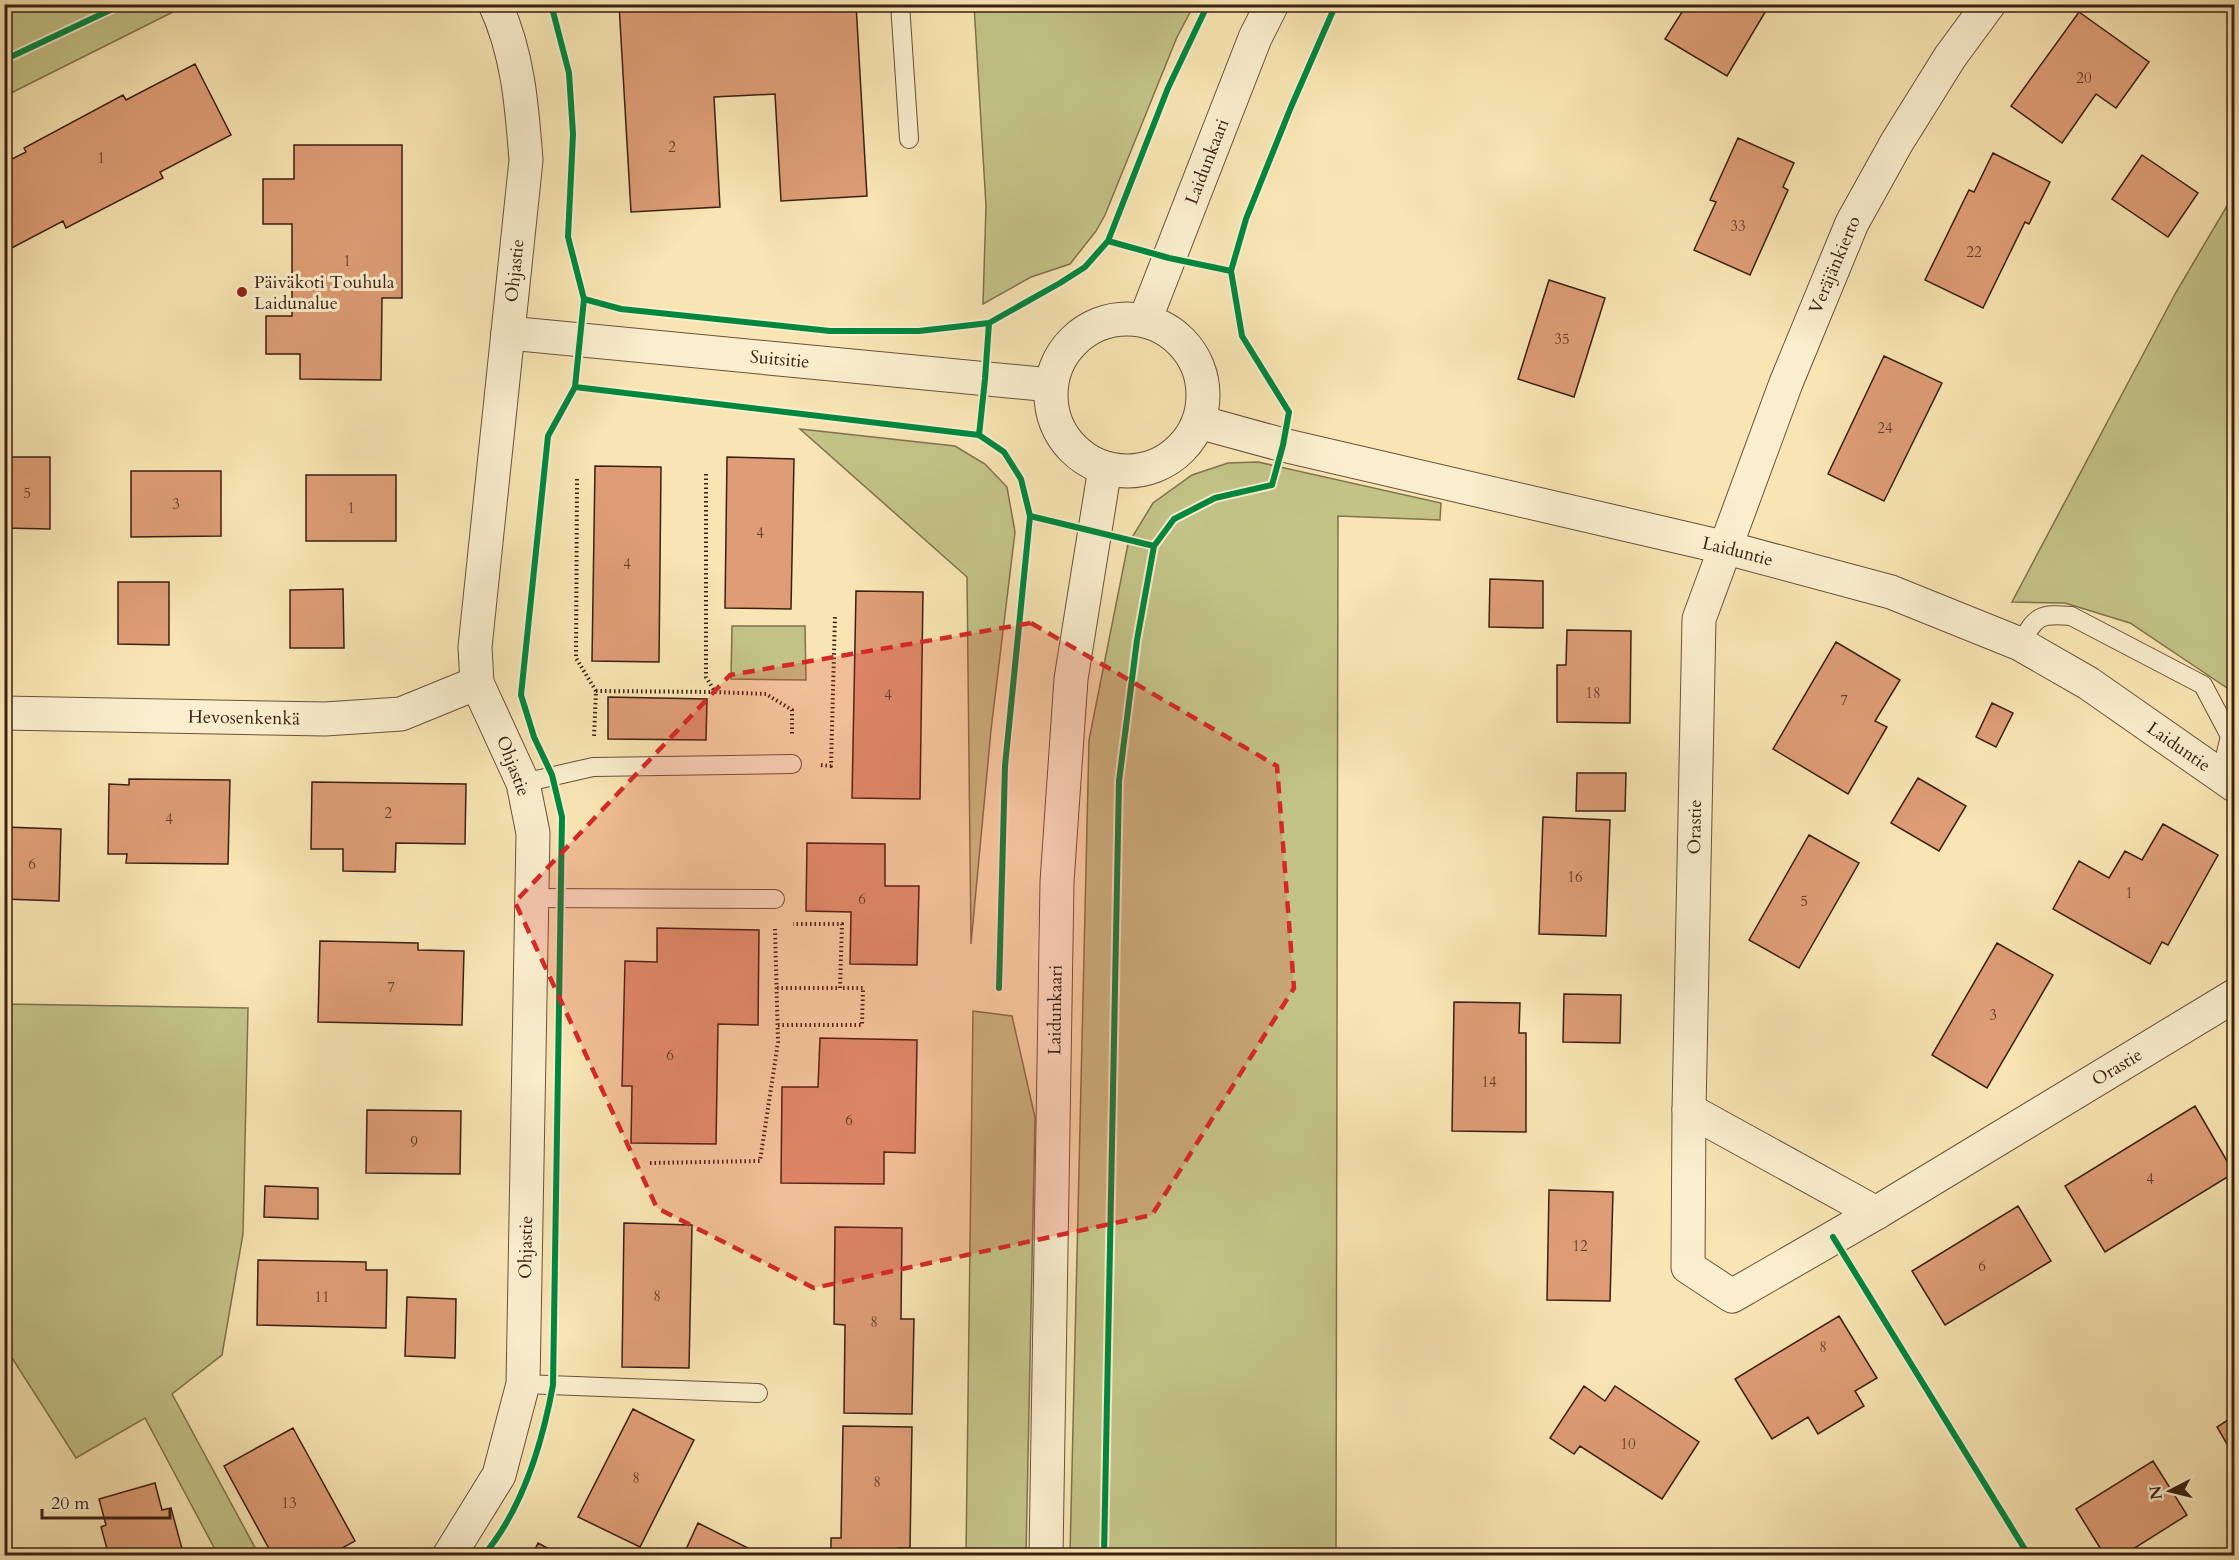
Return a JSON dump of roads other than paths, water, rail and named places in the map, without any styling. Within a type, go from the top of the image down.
[{"type":"street","name":"Ohjastie","points":[[449,1556],[499,1475],[523,1384],[533,833],[523,783],[477,683],[475,646],[526,160],[520,93],[503,22],[495,4]]},
{"type":"street","name":"Laidunkaari","points":[[1145,320],[1255,38],[1272,4]]},
{"type":"street","name":"Veräjänkierto","points":[[1726,548],[1786,383],[1852,223],[1897,142],[1950,57],[1989,4]]},
{"type":"street","points":[[1119,318],[1145,320],[1165,328],[1182,341],[1195,359],[1202,379],[1203,401],[1199,422],[1188,442],[1171,458],[1150,468],[1138,470],[1105,468],[1085,459],[1070,445],[1057,427],[1052,406],[1051,385],[1058,360],[1074,340],[1095,325],[1119,318]]},
{"type":"street","name":"Suitsitie","points":[[508,333],[1051,385]]},
{"type":"street","name":"Laiduntie","points":[[1199,422],[1283,445],[1726,548],[1890,592],[2019,644],[2088,683],[2228,780]]},
{"type":"street","name":"Laidunkaari","points":[[1046,1556],[1057,882],[1071,679],[1105,468]]},
{"type":"street","name":"Orastie","points":[[1726,548],[1699,619],[1688,1267],[1732,1296],[1876,1213],[2235,996]]},
{"type":"street","name":"Hevosenkenkä","points":[[4,713],[325,719],[401,714],[477,683]]},
{"type":"street","points":[[1689,1110],[1876,1213]]},
{"type":"lane","points":[[900,4],[909,139]]},
{"type":"lane","points":[[2019,644],[2033,622],[2049,614],[2071,616],[2203,685],[2230,736],[2228,780]]},
{"type":"lane","points":[[523,783],[592,767],[792,764]]},
{"type":"lane","points":[[532,898],[774,899]]},
{"type":"lane","points":[[523,1384],[758,1393]]},
{"type":"place","name":"Päiväkoti Touhula Laidunalue","points":[[242,292]]}]
